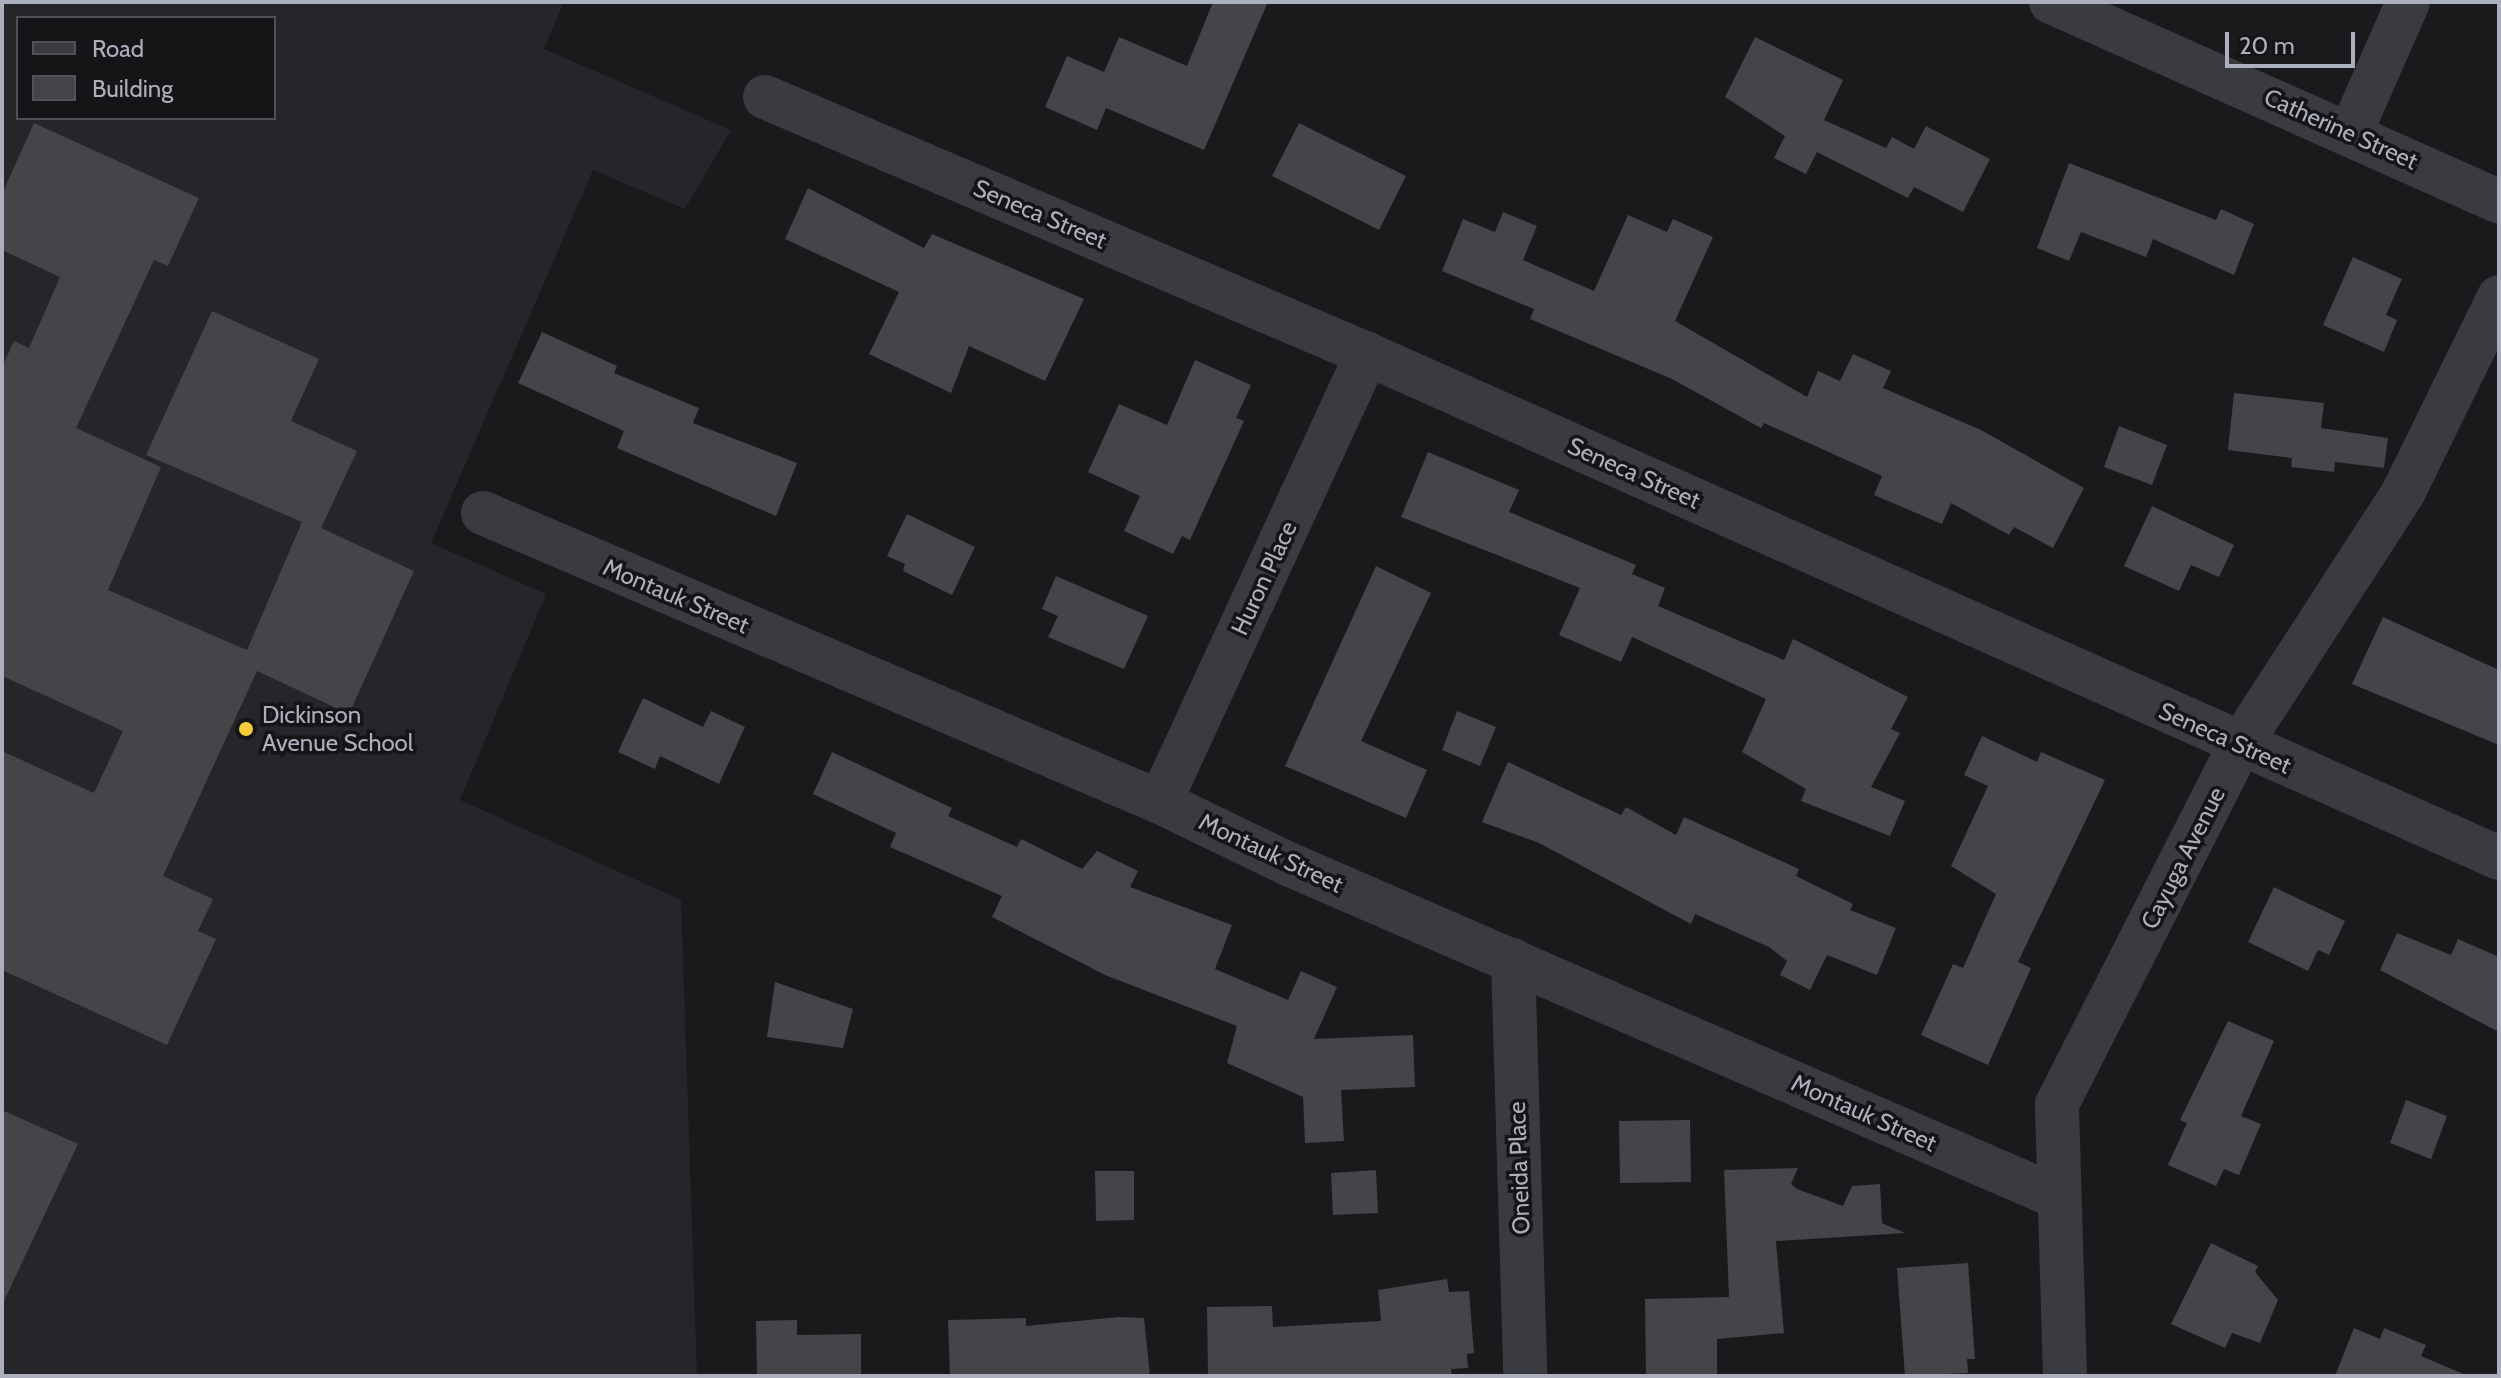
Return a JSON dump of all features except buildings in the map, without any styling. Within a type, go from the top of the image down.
[{"type":"street","name":"Catherine Street","points":[[2051,2],[2351,132],[2499,201]]},
{"type":"street","points":[[2351,132],[2408,2]]},
{"type":"street","name":"Seneca Street","points":[[765,97],[1367,354],[2499,858]]},
{"type":"street","name":"Cayuga Avenue","points":[[2065,1376],[2057,1197],[2057,1104],[2240,745],[2403,493],[2499,297]]},
{"type":"street","name":"Huron Place","points":[[1160,802],[1367,354]]},
{"type":"street","name":"Montauk Street","points":[[483,513],[1160,802],[2057,1197]]},
{"type":"street","name":"Oneida Place","points":[[1513,960],[1525,1376]]},
{"type":"shaded area","name":"Dickinson Avenue School","points":[[2,2],[564,2],[544,49],[731,130],[685,209],[593,170],[431,543],[546,594],[460,800],[681,900],[697,1376],[2,1376]]},
{"type":"place","name":"Dickinson Avenue School","points":[[246,729]]}]
